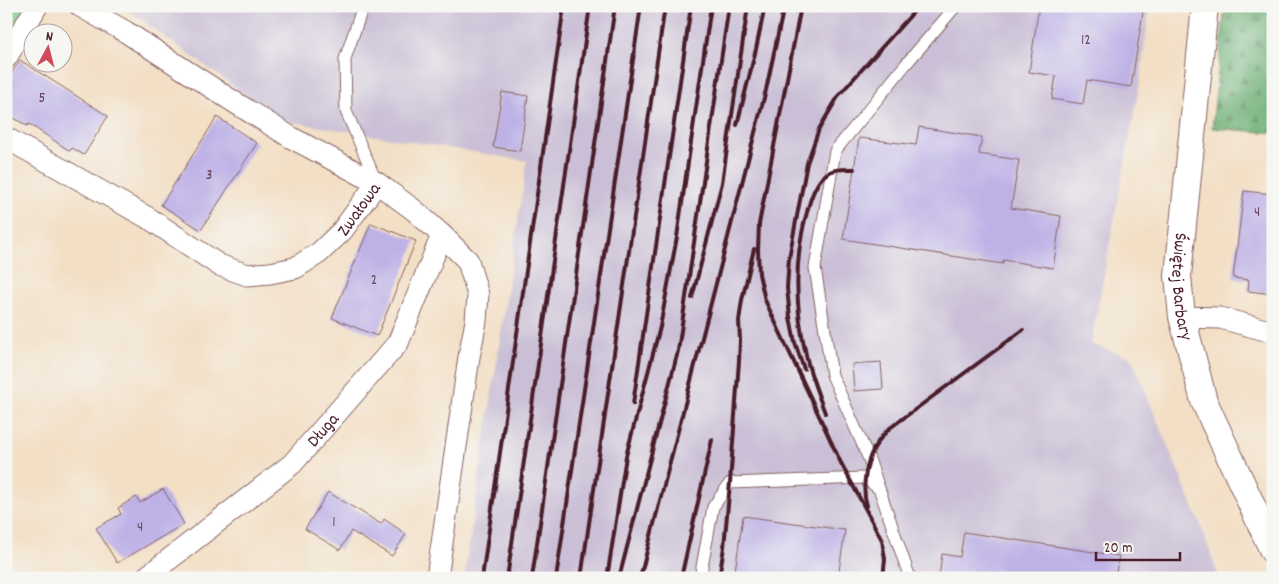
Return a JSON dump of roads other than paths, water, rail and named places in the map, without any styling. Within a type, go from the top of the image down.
[{"type":"street","points":[[6,58],[37,6]]},
{"type":"street","points":[[80,6],[126,32],[292,138],[377,183]]},
{"type":"street","name":"Świętej Barbary","points":[[1205,6],[1178,276],[1182,318],[1204,402],[1273,551]]},
{"type":"street","name":"Zwałowa","points":[[6,138],[150,219],[219,265],[246,275],[295,268],[319,253],[342,231],[377,183],[414,210],[468,261],[478,295],[476,321],[469,357],[437,578]]},
{"type":"street","name":"Długa","points":[[145,578],[292,464],[398,343],[442,235]]},
{"type":"street","points":[[1182,318],[1220,318],[1273,332]]},
{"type":"lane","points":[[363,6],[345,59],[346,111],[377,183]]},
{"type":"lane","points":[[910,578],[869,460],[832,374],[815,268],[835,151],[956,6]]},
{"type":"lane","points":[[700,578],[713,507],[730,483],[865,478],[879,489]]},
{"type":"railway","points":[[482,578],[564,6]]},
{"type":"railway","points":[[507,578],[590,6]]},
{"type":"railway","points":[[532,578],[615,6]]},
{"type":"railway","points":[[556,578],[641,6]]},
{"type":"railway","points":[[581,578],[665,6]]},
{"type":"railway","points":[[633,404],[691,6]]},
{"type":"railway","points":[[607,578],[626,456],[660,327],[677,237],[711,6]]},
{"type":"railway","points":[[619,578],[678,351],[729,6]]},
{"type":"railway","points":[[692,298],[722,183],[748,6]]},
{"type":"railway","points":[[737,125],[765,6]]},
{"type":"railway","points":[[640,578],[766,90],[784,6]]},
{"type":"railway","points":[[801,6],[759,224],[759,274],[765,300],[841,463],[882,540],[885,559],[883,578]]},
{"type":"railway","points":[[804,369],[795,343],[787,288],[789,258],[807,163],[819,129],[839,95],[919,6]]},
{"type":"railway","points":[[825,413],[814,384],[802,337],[798,301],[800,247],[808,207],[818,182],[832,171],[854,169]]},
{"type":"railway","points":[[719,578],[730,483],[739,361],[739,321],[754,249]]},
{"type":"railway","points":[[867,506],[864,491],[866,473],[870,456],[879,440],[890,428],[1023,330]]},
{"type":"railway","points":[[681,578],[712,440]]}]
